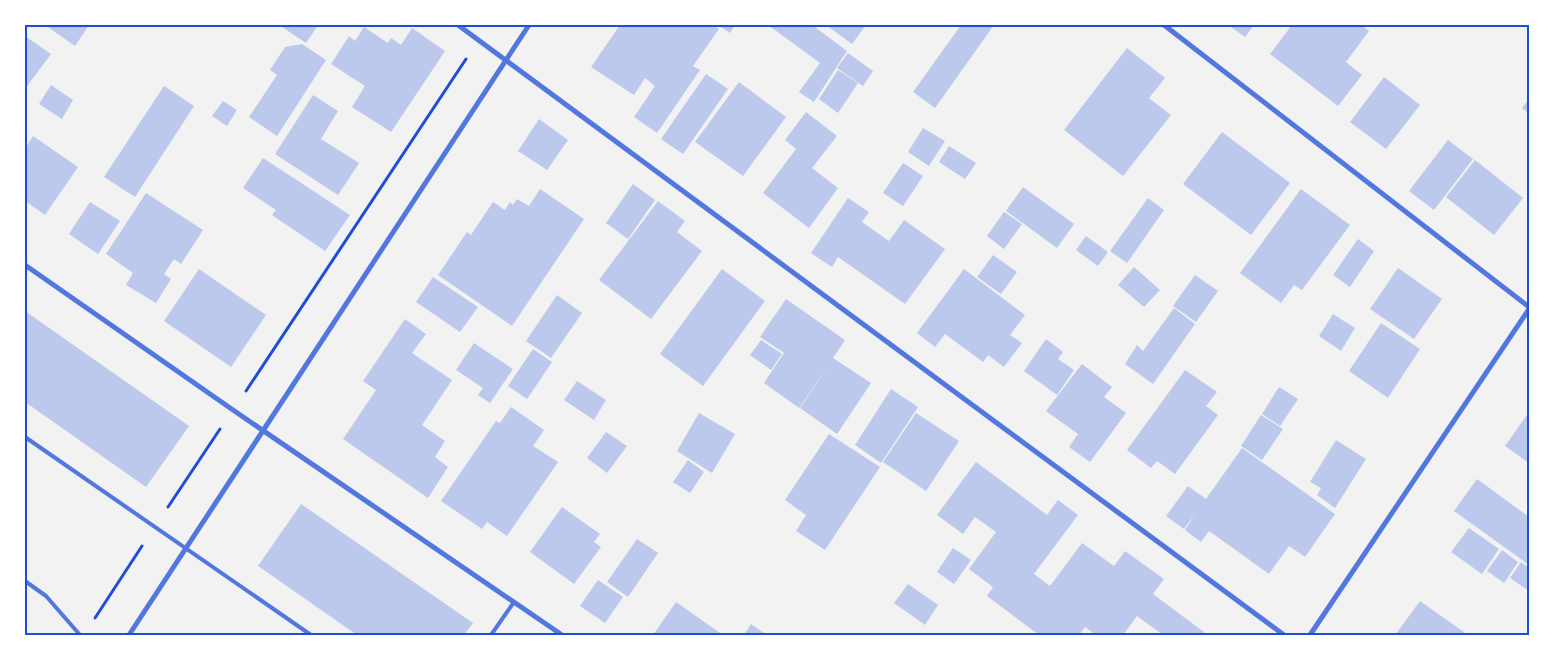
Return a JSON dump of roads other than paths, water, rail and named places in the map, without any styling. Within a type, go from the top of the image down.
[{"type":"street","points":[[458,25],[1284,635]]},
{"type":"street","points":[[129,635],[529,25]]},
{"type":"street","points":[[1164,25],[1529,308],[1310,635]]},
{"type":"street","points":[[25,265],[562,635]]},
{"type":"lane","points":[[25,437],[311,635]]},
{"type":"lane","points":[[25,581],[46,596],[80,635]]},
{"type":"lane","points":[[491,635],[514,602]]}]
